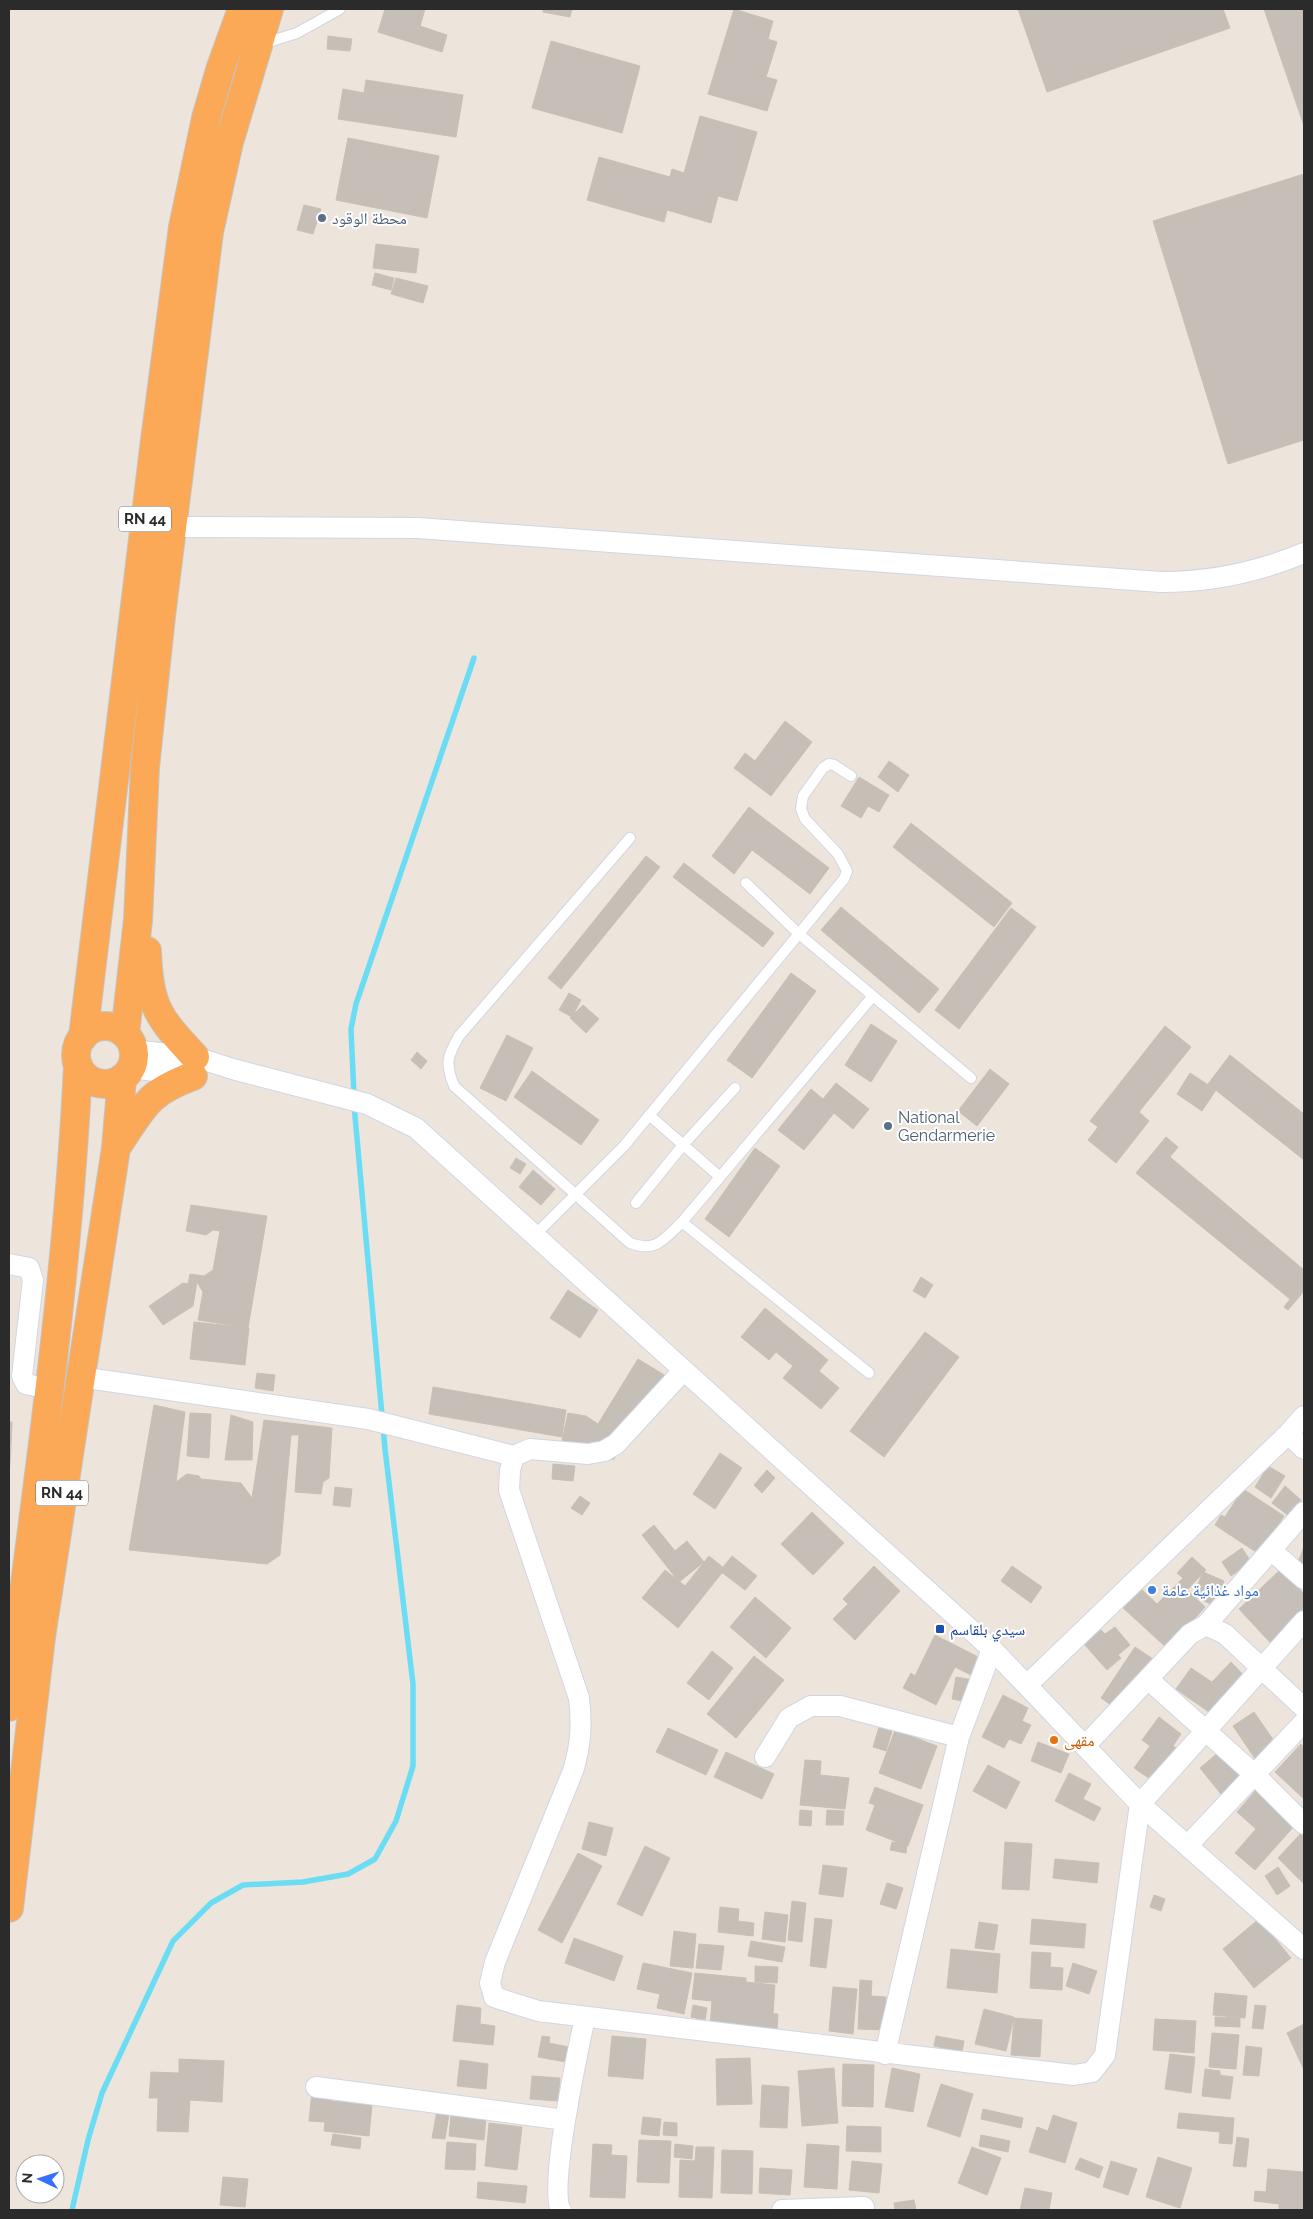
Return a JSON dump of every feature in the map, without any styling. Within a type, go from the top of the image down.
[{"type":"highway","name":"RN 44","points":[[83,1037],[183,227],[206,118],[221,67],[242,9]]},
{"type":"highway","name":"RN 44","points":[[9,1908],[41,1636],[116,1148],[128,1058],[146,767],[172,527],[209,232],[229,142],[269,9]]},
{"type":"highway","points":[[116,1148],[144,1106],[156,1094],[173,1084],[194,1066],[163,1021],[153,1001],[150,989],[147,949],[138,920]]},
{"type":"highway","points":[[108,1026],[128,1058],[108,1084],[98,1083],[82,1073],[76,1055],[78,1046],[89,1031],[108,1026]]},
{"type":"highway","name":"RN 44","points":[[9,1707],[49,1389],[75,1138],[78,1064]]},
{"type":"street","points":[[172,527],[418,528],[1160,582],[1194,582],[1238,574],[1304,553]]},
{"type":"street","points":[[128,1058],[236,1070],[367,1104],[416,1128],[682,1371],[992,1649],[1140,1804],[1304,1949]]},
{"type":"street","points":[[9,1264],[29,1268],[33,1280],[22,1376],[26,1384],[49,1389]]},
{"type":"street","points":[[80,1377],[368,1420],[514,1456],[530,1449],[588,1454],[604,1452],[616,1444],[682,1371]]},
{"type":"street","points":[[1027,1685],[1288,1434],[1304,1416]]},
{"type":"street","points":[[1288,1434],[1304,1449]]},
{"type":"street","points":[[514,1456],[510,1470],[509,1490],[576,1689],[582,1722],[580,1748],[573,1770],[495,1962],[490,1983],[494,1997],[538,2011],[1074,2076],[1092,2072],[1105,2055],[1140,1804],[1263,1669],[1304,1621]]},
{"type":"street","points":[[1085,1746],[1190,1634],[1206,1625],[1304,1512]]},
{"type":"street","points":[[1271,1550],[1304,1579]]},
{"type":"street","points":[[1206,1625],[1225,1634],[1304,1708]]},
{"type":"street","points":[[885,2054],[959,1737],[992,1649]]},
{"type":"street","points":[[1148,1679],[1255,1775],[1304,1824]]},
{"type":"street","points":[[765,1757],[789,1718],[811,1706],[840,1706],[959,1737]]},
{"type":"street","points":[[1188,1845],[1304,1722]]},
{"type":"street","points":[[561,2210],[556,2198],[565,2120],[584,2017]]},
{"type":"street","points":[[316,2087],[565,2120]]},
{"type":"street","points":[[782,2210],[864,2207]]},
{"type":"lane","points":[[257,45],[297,33],[317,24],[340,9]]},
{"type":"lane","points":[[534,1236],[624,1146],[844,879],[847,871],[838,854],[806,819],[801,809],[803,796],[822,768],[829,764],[834,765],[851,776]]},
{"type":"lane","points":[[630,838],[459,1036],[448,1054],[449,1072],[454,1086],[630,1243],[642,1248],[655,1246],[663,1241],[682,1222],[873,996]]},
{"type":"lane","points":[[746,883],[799,934],[971,1078]]},
{"type":"lane","points":[[636,1203],[735,1088]]},
{"type":"lane","points":[[649,1115],[720,1177]]},
{"type":"lane","points":[[682,1222],[869,1373]]},
{"type":"building","points":[[385,9],[425,9],[420,26],[447,35],[442,52],[378,32]]},
{"type":"building","points":[[543,9],[572,9],[570,17],[543,12]]},
{"type":"building","points":[[734,9],[773,21],[768,39],[777,42],[766,77],[777,80],[767,111],[708,94]]},
{"type":"building","points":[[1018,9],[1223,9],[1230,28],[1047,92]]},
{"type":"building","points":[[1264,9],[1304,9],[1304,126]]},
{"type":"building","points":[[328,36],[352,39],[350,51],[327,49]]},
{"type":"building","points":[[551,41],[640,66],[622,133],[532,108]]},
{"type":"building","points":[[366,80],[463,95],[456,137],[338,119],[343,89],[364,93]]},
{"type":"building","points":[[700,116],[757,132],[737,201],[718,196],[711,223],[667,210],[664,222],[587,200],[599,157],[670,177],[672,169],[684,173]]},
{"type":"building","points":[[348,138],[439,156],[427,218],[336,200]]},
{"type":"building","points":[[1304,174],[1304,440],[1228,464],[1153,221]]},
{"type":"building","points":[[304,205],[321,209],[313,234],[297,230]]},
{"type":"building","points":[[376,244],[419,249],[416,273],[373,268]]},
{"type":"building","points":[[375,273],[394,278],[391,290],[372,285]]},
{"type":"building","points":[[396,278],[428,286],[423,303],[391,294]]},
{"type":"building","points":[[785,721],[812,742],[771,796],[734,768],[745,753],[755,761]]},
{"type":"building","points":[[889,761],[909,775],[898,792],[878,777]]},
{"type":"building","points":[[859,777],[889,795],[879,812],[868,806],[861,818],[841,806]]},
{"type":"building","points":[[749,807],[829,868],[810,894],[752,850],[734,874],[712,856]]},
{"type":"building","points":[[911,823],[1012,903],[994,927],[893,847]]},
{"type":"building","points":[[646,856],[660,867],[561,989],[548,978]]},
{"type":"building","points":[[684,863],[774,933],[763,947],[673,877]]},
{"type":"building","points":[[841,907],[939,989],[919,1013],[821,930]]},
{"type":"building","points":[[1011,908],[1036,927],[959,1029],[935,1010]]},
{"type":"building","points":[[791,973],[816,991],[752,1078],[727,1060]]},
{"type":"building","points":[[569,993],[581,1000],[572,1017],[559,1010]]},
{"type":"building","points":[[583,1005],[599,1019],[586,1033],[570,1018]]},
{"type":"building","points":[[871,1024],[897,1041],[871,1082],[845,1065]]},
{"type":"building","points":[[1165,1026],[1191,1047],[1139,1112],[1149,1121],[1116,1163],[1088,1140],[1098,1127],[1090,1121]]},
{"type":"building","points":[[507,1035],[533,1048],[506,1101],[480,1088]]},
{"type":"building","points":[[417,1052],[427,1061],[421,1069],[411,1060]]},
{"type":"building","points":[[1230,1055],[1304,1114],[1304,1160],[1208,1084]]},
{"type":"building","points":[[990,1069],[1009,1084],[977,1126],[958,1111]]},
{"type":"building","points":[[532,1071],[599,1120],[581,1145],[514,1097]]},
{"type":"building","points":[[1190,1073],[1216,1090],[1202,1111],[1177,1094]]},
{"type":"building","points":[[836,1083],[869,1109],[853,1129],[834,1113],[804,1150],[778,1130],[811,1089],[823,1099]]},
{"type":"building","points":[[1166,1137],[1178,1147],[1170,1157],[1304,1270],[1304,1291],[1288,1310],[1284,1307],[1290,1299],[1136,1173]]},
{"type":"building","points":[[755,1148],[780,1166],[729,1237],[705,1219]]},
{"type":"building","points":[[516,1158],[526,1164],[520,1174],[510,1168]]},
{"type":"building","points":[[533,1170],[555,1189],[541,1205],[519,1187]]},
{"type":"building","points":[[191,1205],[267,1216],[248,1328],[198,1320],[203,1292],[197,1282],[193,1306],[163,1325],[149,1306],[183,1283],[188,1284],[190,1274],[204,1276],[213,1270],[220,1231],[213,1230],[206,1235],[186,1231]]},
{"type":"building","points":[[921,1277],[933,1285],[925,1298],[913,1291]]},
{"type":"building","points":[[568,1290],[598,1310],[580,1338],[550,1318]]},
{"type":"building","points":[[765,1308],[828,1360],[819,1371],[839,1388],[821,1409],[783,1378],[793,1366],[776,1352],[769,1360],[741,1337]]},
{"type":"building","points":[[194,1322],[249,1328],[245,1365],[190,1359]]},
{"type":"building","points":[[925,1332],[959,1357],[884,1457],[850,1431]]},
{"type":"building","points":[[638,1359],[666,1376],[613,1460],[614,1455],[593,1447],[562,1441],[568,1413],[586,1416],[598,1424]]},
{"type":"building","points":[[257,1373],[275,1375],[273,1391],[255,1388]]},
{"type":"building","points":[[433,1387],[566,1410],[562,1437],[429,1414]]},
{"type":"building","points":[[154,1405],[185,1412],[176,1482],[187,1474],[199,1476],[201,1479],[241,1483],[252,1498],[264,1420],[332,1428],[329,1478],[323,1482],[321,1494],[295,1492],[299,1435],[291,1435],[280,1555],[267,1564],[129,1550]]},
{"type":"building","points":[[190,1413],[211,1414],[209,1458],[187,1456]]},
{"type":"building","points":[[231,1415],[253,1422],[252,1460],[225,1460]]},
{"type":"building","points":[[9,1422],[12,1422],[11,1446],[9,1446]]},
{"type":"building","points":[[9,1447],[11,1447],[9,1478]]},
{"type":"building","points":[[720,1453],[742,1468],[715,1509],[693,1494]]},
{"type":"building","points":[[553,1464],[575,1466],[573,1481],[552,1479]]},
{"type":"building","points":[[1268,1466],[1285,1476],[1271,1498],[1255,1487]]},
{"type":"building","points":[[767,1470],[775,1478],[762,1493],[754,1485]]},
{"type":"building","points":[[1285,1486],[1301,1500],[1289,1516],[1272,1503]]},
{"type":"building","points":[[335,1487],[352,1489],[350,1507],[333,1505]]},
{"type":"building","points":[[1243,1489],[1284,1516],[1259,1554],[1215,1525],[1221,1515],[1225,1517]]},
{"type":"building","points":[[580,1496],[590,1503],[582,1515],[571,1508]]},
{"type":"building","points":[[812,1512],[844,1543],[813,1575],[781,1544]]},
{"type":"building","points":[[654,1525],[675,1551],[687,1541],[704,1562],[679,1582],[642,1535]]},
{"type":"building","points":[[1304,1547],[1304,1564],[1298,1562]]},
{"type":"building","points":[[1242,1548],[1251,1562],[1231,1576],[1222,1562]]},
{"type":"building","points":[[709,1556],[725,1569],[678,1628],[642,1598],[665,1570],[685,1586]]},
{"type":"building","points":[[732,1556],[757,1576],[745,1590],[720,1571]]},
{"type":"building","points":[[1192,1557],[1206,1570],[1187,1590],[1205,1607],[1168,1649],[1122,1607],[1140,1588],[1157,1604],[1183,1578],[1177,1573]]},
{"type":"building","points":[[874,1566],[900,1591],[855,1640],[833,1619],[848,1604],[843,1599]]},
{"type":"building","points":[[1012,1566],[1042,1587],[1031,1603],[1001,1581]]},
{"type":"building","points":[[1281,1569],[1304,1594],[1304,1619],[1277,1650],[1239,1609]]},
{"type":"building","points":[[1203,1572],[1224,1581],[1213,1605],[1193,1596]]},
{"type":"building","points":[[755,1597],[791,1628],[766,1658],[730,1627]]},
{"type":"building","points":[[1115,1627],[1130,1645],[1118,1655],[1121,1658],[1107,1670],[1084,1644],[1101,1630],[1105,1634]]},
{"type":"building","points":[[935,1635],[982,1659],[973,1676],[955,1667],[936,1705],[903,1688],[911,1673],[915,1676]]},
{"type":"building","points":[[1135,1647],[1156,1661],[1121,1712],[1101,1698]]},
{"type":"building","points":[[712,1651],[733,1668],[709,1700],[687,1683]]},
{"type":"building","points":[[754,1656],[784,1680],[736,1738],[707,1714]]},
{"type":"building","points":[[1231,1662],[1252,1684],[1232,1703],[1212,1682]]},
{"type":"building","points":[[1191,1668],[1231,1695],[1216,1717],[1176,1689]]},
{"type":"building","points":[[956,1677],[973,1680],[968,1702],[952,1699]]},
{"type":"building","points":[[1003,1695],[1028,1708],[1022,1721],[1031,1725],[1021,1744],[1009,1739],[1004,1748],[982,1737]]},
{"type":"building","points":[[1254,1712],[1279,1748],[1258,1763],[1233,1726]]},
{"type":"building","points":[[1159,1717],[1181,1734],[1173,1746],[1182,1752],[1159,1785],[1134,1768],[1150,1746],[1142,1740]]},
{"type":"building","points":[[879,1727],[892,1731],[886,1751],[873,1747]]},
{"type":"building","points":[[668,1728],[718,1750],[706,1775],[656,1752]]},
{"type":"building","points":[[895,1730],[937,1746],[921,1789],[879,1773]]},
{"type":"building","points":[[1038,1742],[1069,1754],[1061,1773],[1031,1761]]},
{"type":"building","points":[[1301,1744],[1304,1748],[1304,1799],[1275,1772]]},
{"type":"building","points":[[726,1752],[774,1774],[762,1799],[714,1777]]},
{"type":"building","points":[[1219,1752],[1245,1783],[1225,1799],[1200,1768]]},
{"type":"building","points":[[805,1760],[821,1761],[820,1775],[849,1778],[845,1809],[800,1805]]},
{"type":"building","points":[[988,1765],[1020,1782],[1006,1809],[973,1791]]},
{"type":"building","points":[[1069,1773],[1091,1784],[1083,1799],[1101,1808],[1094,1821],[1055,1801]]},
{"type":"building","points":[[875,1787],[923,1805],[908,1846],[866,1830],[875,1805],[869,1803]]},
{"type":"building","points":[[1256,1790],[1296,1824],[1255,1870],[1235,1853],[1256,1829],[1237,1812]]},
{"type":"building","points":[[800,1810],[812,1811],[811,1826],[799,1825]]},
{"type":"building","points":[[827,1810],[844,1811],[843,1825],[826,1825]]},
{"type":"building","points":[[589,1822],[613,1828],[606,1856],[582,1849]]},
{"type":"building","points":[[1304,1830],[1304,1884],[1278,1858]]},
{"type":"building","points":[[892,1842],[907,1844],[906,1853],[890,1850]]},
{"type":"building","points":[[1005,1842],[1032,1844],[1029,1890],[1002,1889]]},
{"type":"building","points":[[645,1846],[670,1858],[642,1916],[617,1904]]},
{"type":"building","points":[[578,1853],[602,1866],[562,1943],[538,1930]]},
{"type":"building","points":[[1055,1859],[1099,1863],[1097,1883],[1053,1878]]},
{"type":"building","points":[[823,1865],[847,1868],[843,1897],[819,1894]]},
{"type":"building","points":[[1278,1867],[1290,1886],[1277,1895],[1265,1876]]},
{"type":"building","points":[[887,1883],[903,1888],[896,1909],[880,1904]]},
{"type":"building","points":[[1154,1895],[1165,1899],[1161,1911],[1150,1907]]},
{"type":"building","points":[[792,1901],[806,1903],[802,1942],[788,1940]]},
{"type":"building","points":[[720,1907],[739,1909],[738,1921],[754,1923],[753,1936],[718,1932]]},
{"type":"building","points":[[765,1912],[788,1915],[785,1942],[762,1939]]},
{"type":"building","points":[[815,1918],[832,1920],[826,1968],[810,1966]]},
{"type":"building","points":[[1032,1919],[1086,1924],[1084,1948],[1030,1944]]},
{"type":"building","points":[[1259,1919],[1291,1958],[1254,1988],[1223,1949]]},
{"type":"building","points":[[979,1922],[998,1925],[994,1950],[975,1948]]},
{"type":"building","points":[[674,1931],[696,1934],[693,1968],[670,1966]]},
{"type":"building","points":[[574,1938],[623,1956],[614,1981],[565,1963]]},
{"type":"building","points":[[751,1941],[785,1947],[782,1962],[748,1956]]},
{"type":"building","points":[[699,1944],[724,1946],[721,1970],[696,1968]]},
{"type":"building","points":[[951,1949],[1000,1954],[997,1993],[947,1988]]},
{"type":"building","points":[[1032,1952],[1051,1953],[1050,1967],[1063,1968],[1062,1990],[1030,1988]]},
{"type":"building","points":[[643,1963],[692,1973],[684,2014],[657,2008],[660,1994],[637,1989]]},
{"type":"building","points":[[1073,1963],[1097,1971],[1089,1994],[1066,1986]]},
{"type":"building","points":[[755,1966],[778,1967],[777,1983],[755,1982]]},
{"type":"building","points":[[695,1973],[746,1978],[746,1982],[775,1985],[773,2014],[778,2014],[777,2031],[710,2025],[712,2001],[692,1999]]},
{"type":"building","points":[[860,1980],[872,1981],[871,1996],[886,1997],[884,2030],[858,2029]]},
{"type":"building","points":[[833,1987],[857,1989],[853,2034],[829,2031]]},
{"type":"building","points":[[1215,1993],[1247,1996],[1245,2018],[1213,2015]]},
{"type":"building","points":[[457,2005],[481,2008],[480,2024],[495,2026],[493,2045],[453,2041]]},
{"type":"building","points":[[693,2005],[707,2008],[705,2020],[691,2017]]},
{"type":"building","points":[[1255,2005],[1266,2006],[1263,2029],[1252,2028]]},
{"type":"building","points":[[984,2009],[1014,2017],[1006,2051],[975,2044]]},
{"type":"building","points":[[1215,2017],[1240,2018],[1240,2027],[1215,2026]]},
{"type":"building","points":[[1014,2018],[1042,2020],[1040,2057],[1011,2055]]},
{"type":"building","points":[[1155,2019],[1196,2021],[1194,2053],[1153,2050]]},
{"type":"building","points":[[1304,2024],[1304,2070],[1287,2033]]},
{"type":"building","points":[[1212,2033],[1239,2035],[1236,2069],[1209,2067]]},
{"type":"building","points":[[542,2036],[550,2037],[549,2043],[569,2047],[566,2062],[538,2057]]},
{"type":"building","points":[[612,2036],[646,2039],[643,2079],[608,2076]]},
{"type":"building","points":[[936,2036],[964,2041],[962,2052],[934,2046]]},
{"type":"building","points":[[1246,2046],[1262,2048],[1259,2076],[1243,2075]]},
{"type":"building","points":[[1170,2054],[1195,2057],[1191,2093],[1165,2089]]},
{"type":"building","points":[[750,2058],[752,2104],[717,2105],[716,2059]]},
{"type":"building","points":[[179,2059],[224,2061],[222,2102],[190,2100],[188,2132],[157,2131],[158,2098],[149,2098],[151,2072],[179,2073]]},
{"type":"building","points":[[460,2060],[488,2064],[486,2089],[457,2086]]},
{"type":"building","points":[[843,2064],[874,2065],[873,2107],[842,2106]]},
{"type":"building","points":[[834,2068],[838,2123],[802,2126],[798,2071]]},
{"type":"building","points":[[892,2068],[920,2074],[913,2112],[885,2107]]},
{"type":"building","points":[[1205,2069],[1220,2071],[1220,2075],[1233,2077],[1230,2099],[1202,2096]]},
{"type":"building","points":[[532,2076],[560,2078],[558,2101],[530,2099]]},
{"type":"building","points":[[941,2084],[973,2094],[960,2137],[927,2126]]},
{"type":"building","points":[[762,2085],[789,2087],[787,2128],[760,2127]]},
{"type":"building","points":[[312,2091],[333,2094],[332,2101],[372,2105],[369,2136],[324,2131],[325,2122],[309,2121]]},
{"type":"building","points":[[452,2106],[487,2109],[484,2140],[449,2136]]},
{"type":"building","points":[[983,2109],[1023,2118],[1021,2128],[981,2119]]},
{"type":"building","points":[[437,2111],[449,2114],[445,2139],[432,2138]]},
{"type":"building","points":[[1179,2113],[1234,2118],[1232,2144],[1219,2143],[1220,2132],[1177,2128]]},
{"type":"building","points":[[1053,2115],[1077,2123],[1065,2163],[1029,2152],[1037,2127],[1048,2131]]},
{"type":"building","points":[[643,2117],[661,2119],[659,2136],[641,2134]]},
{"type":"building","points":[[664,2122],[677,2123],[677,2136],[663,2135]]},
{"type":"building","points":[[489,2123],[522,2127],[517,2170],[485,2166]]},
{"type":"building","points":[[847,2126],[881,2127],[881,2152],[846,2151]]},
{"type":"building","points":[[333,2134],[361,2138],[360,2149],[331,2145]]},
{"type":"building","points":[[981,2135],[1010,2141],[1008,2152],[979,2146]]},
{"type":"building","points":[[1237,2137],[1249,2139],[1246,2167],[1233,2166]]},
{"type":"building","points":[[639,2140],[671,2141],[669,2183],[637,2182]]},
{"type":"building","points":[[447,2142],[476,2144],[475,2170],[445,2169]]},
{"type":"building","points":[[593,2144],[612,2145],[611,2155],[627,2156],[625,2198],[590,2197]]},
{"type":"building","points":[[675,2144],[693,2146],[692,2159],[674,2157]]},
{"type":"building","points":[[807,2144],[839,2146],[837,2189],[804,2187]]},
{"type":"building","points":[[696,2147],[714,2147],[712,2198],[679,2197],[680,2160],[695,2161]]},
{"type":"building","points":[[972,2147],[1001,2158],[987,2195],[958,2183]]},
{"type":"building","points":[[722,2150],[753,2151],[752,2194],[721,2193]]},
{"type":"building","points":[[1158,2157],[1192,2168],[1180,2208],[1146,2197]]},
{"type":"building","points":[[1080,2158],[1103,2167],[1099,2178],[1075,2169]]},
{"type":"building","points":[[852,2161],[882,2164],[879,2193],[849,2190]]},
{"type":"building","points":[[1111,2161],[1137,2169],[1128,2195],[1103,2187]]},
{"type":"building","points":[[760,2168],[792,2170],[790,2195],[759,2193]]},
{"type":"building","points":[[1268,2169],[1304,2172],[1304,2210],[1279,2210],[1279,2204],[1254,2201],[1255,2191],[1266,2192]]},
{"type":"building","points":[[223,2177],[248,2179],[245,2207],[220,2205]]},
{"type":"building","points":[[478,2182],[527,2186],[525,2203],[477,2198]]},
{"type":"building","points":[[1025,2188],[1052,2193],[1049,2210],[1020,2210]]},
{"type":"building","points":[[914,2200],[916,2210],[895,2210],[894,2203]]},
{"type":"waterway","points":[[354,1096],[351,1029],[356,1004],[474,658]]},
{"type":"waterway","points":[[72,2210],[88,2140],[102,2093],[173,1941],[211,1903],[243,1885],[303,1882],[348,1874],[375,1859],[396,1821],[413,1766],[413,1684],[385,1449],[354,1105]]},
{"type":"place","name":"محطة الوقود","points":[[322,218]]},
{"type":"place","name":"National Gendarmerie","points":[[888,1126]]},
{"type":"place","name":"مواد غذائية عامة","points":[[1152,1590]]},
{"type":"place","name":"سيدي بلقاسم","points":[[940,1629]]},
{"type":"place","name":"مقهى","points":[[1054,1740]]}]
